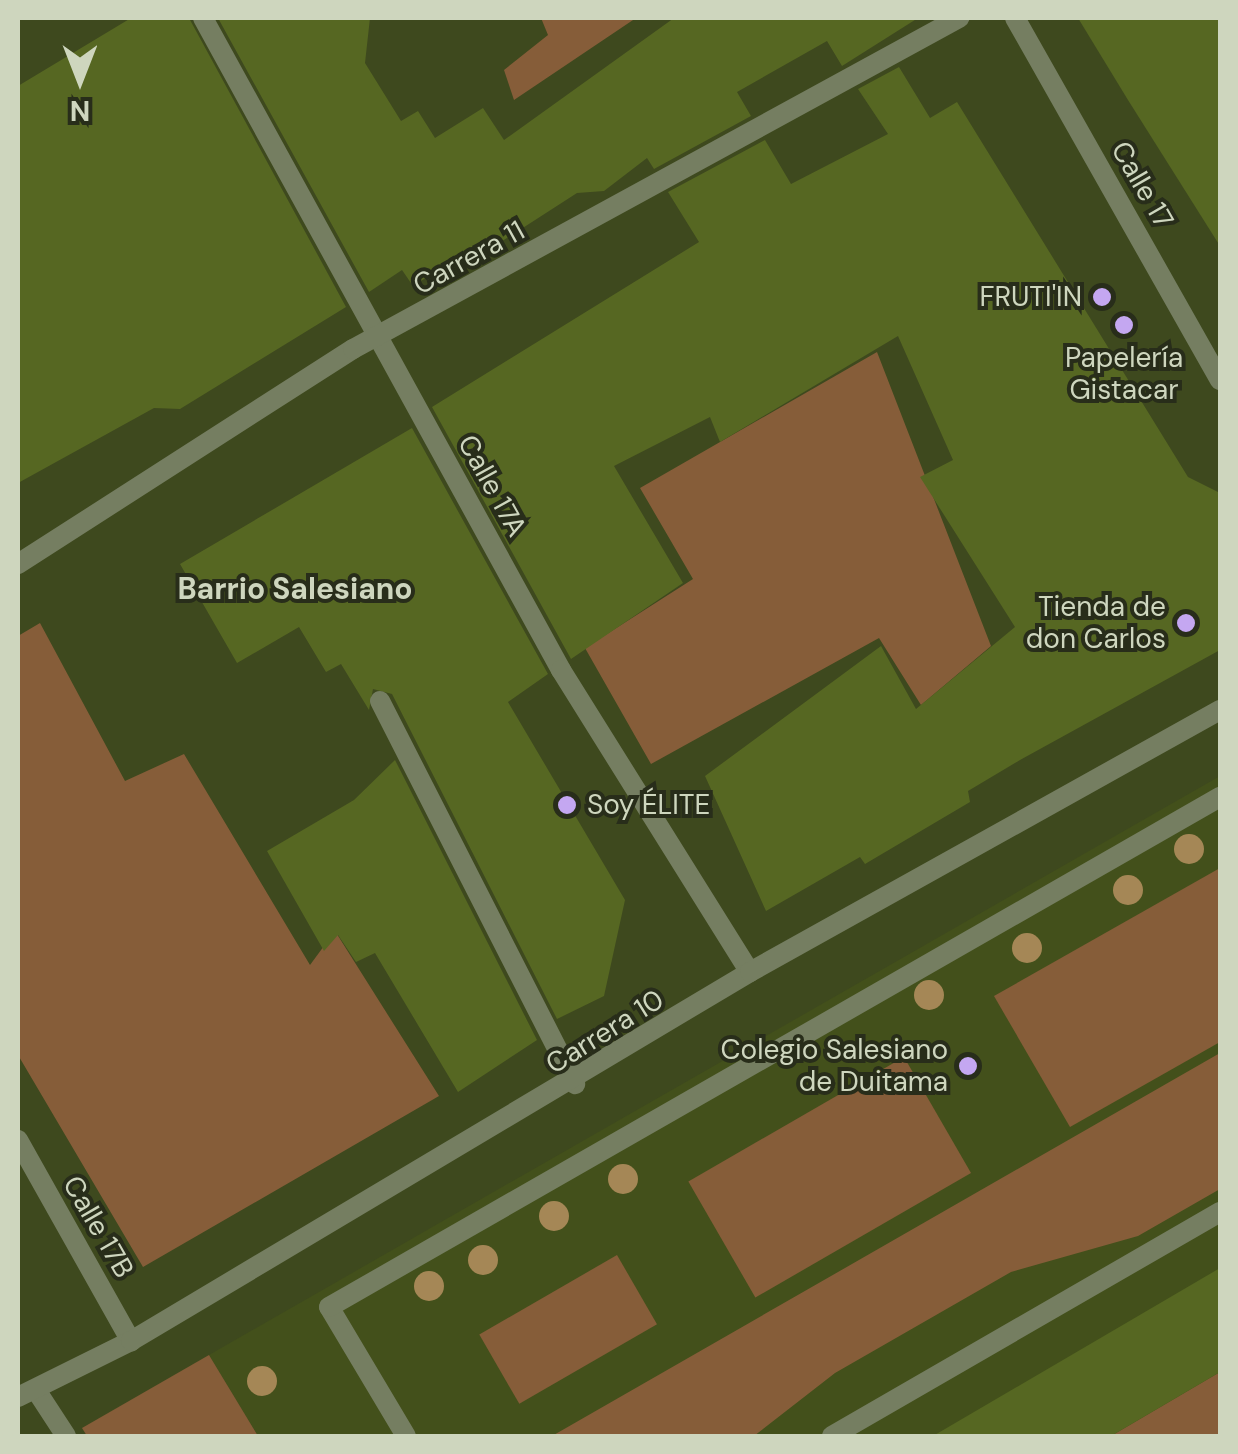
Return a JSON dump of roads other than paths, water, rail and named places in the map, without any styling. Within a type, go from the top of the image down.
[{"type":"street","name":"Calle 17A","points":[[202,18],[561,670],[750,972]]},
{"type":"street","name":"Carrera 11","points":[[18,564],[379,340],[959,18]]},
{"type":"street","name":"Calle 17","points":[[1015,18],[1220,380]]},
{"type":"street","points":[[380,701],[575,1084]]},
{"type":"street","name":"Carrera 10","points":[[27,1394],[131,1342],[575,1084],[750,972],[1220,710]]},
{"type":"street","points":[[406,1436],[329,1307],[1220,797]]},
{"type":"street","name":"Calle 17B","points":[[18,1140],[131,1342]]},
{"type":"street","points":[[832,1436],[1220,1212]]},
{"type":"street","points":[[27,1394],[66,1436]]},
{"type":"place","name":"FRUTI'IN","points":[[1102,297]]},
{"type":"place","name":"Papelería Gistacar","points":[[1124,325]]},
{"type":"place","name":"Tienda de don Carlos","points":[[1186,623]]},
{"type":"place","name":"Soy ÉLITE","points":[[567,805]]},
{"type":"place","name":"Colegio Salesiano de Duitama","points":[[968,1066]]},
{"type":"district","name":"Barrio Salesiano","points":[[295,589]]}]
